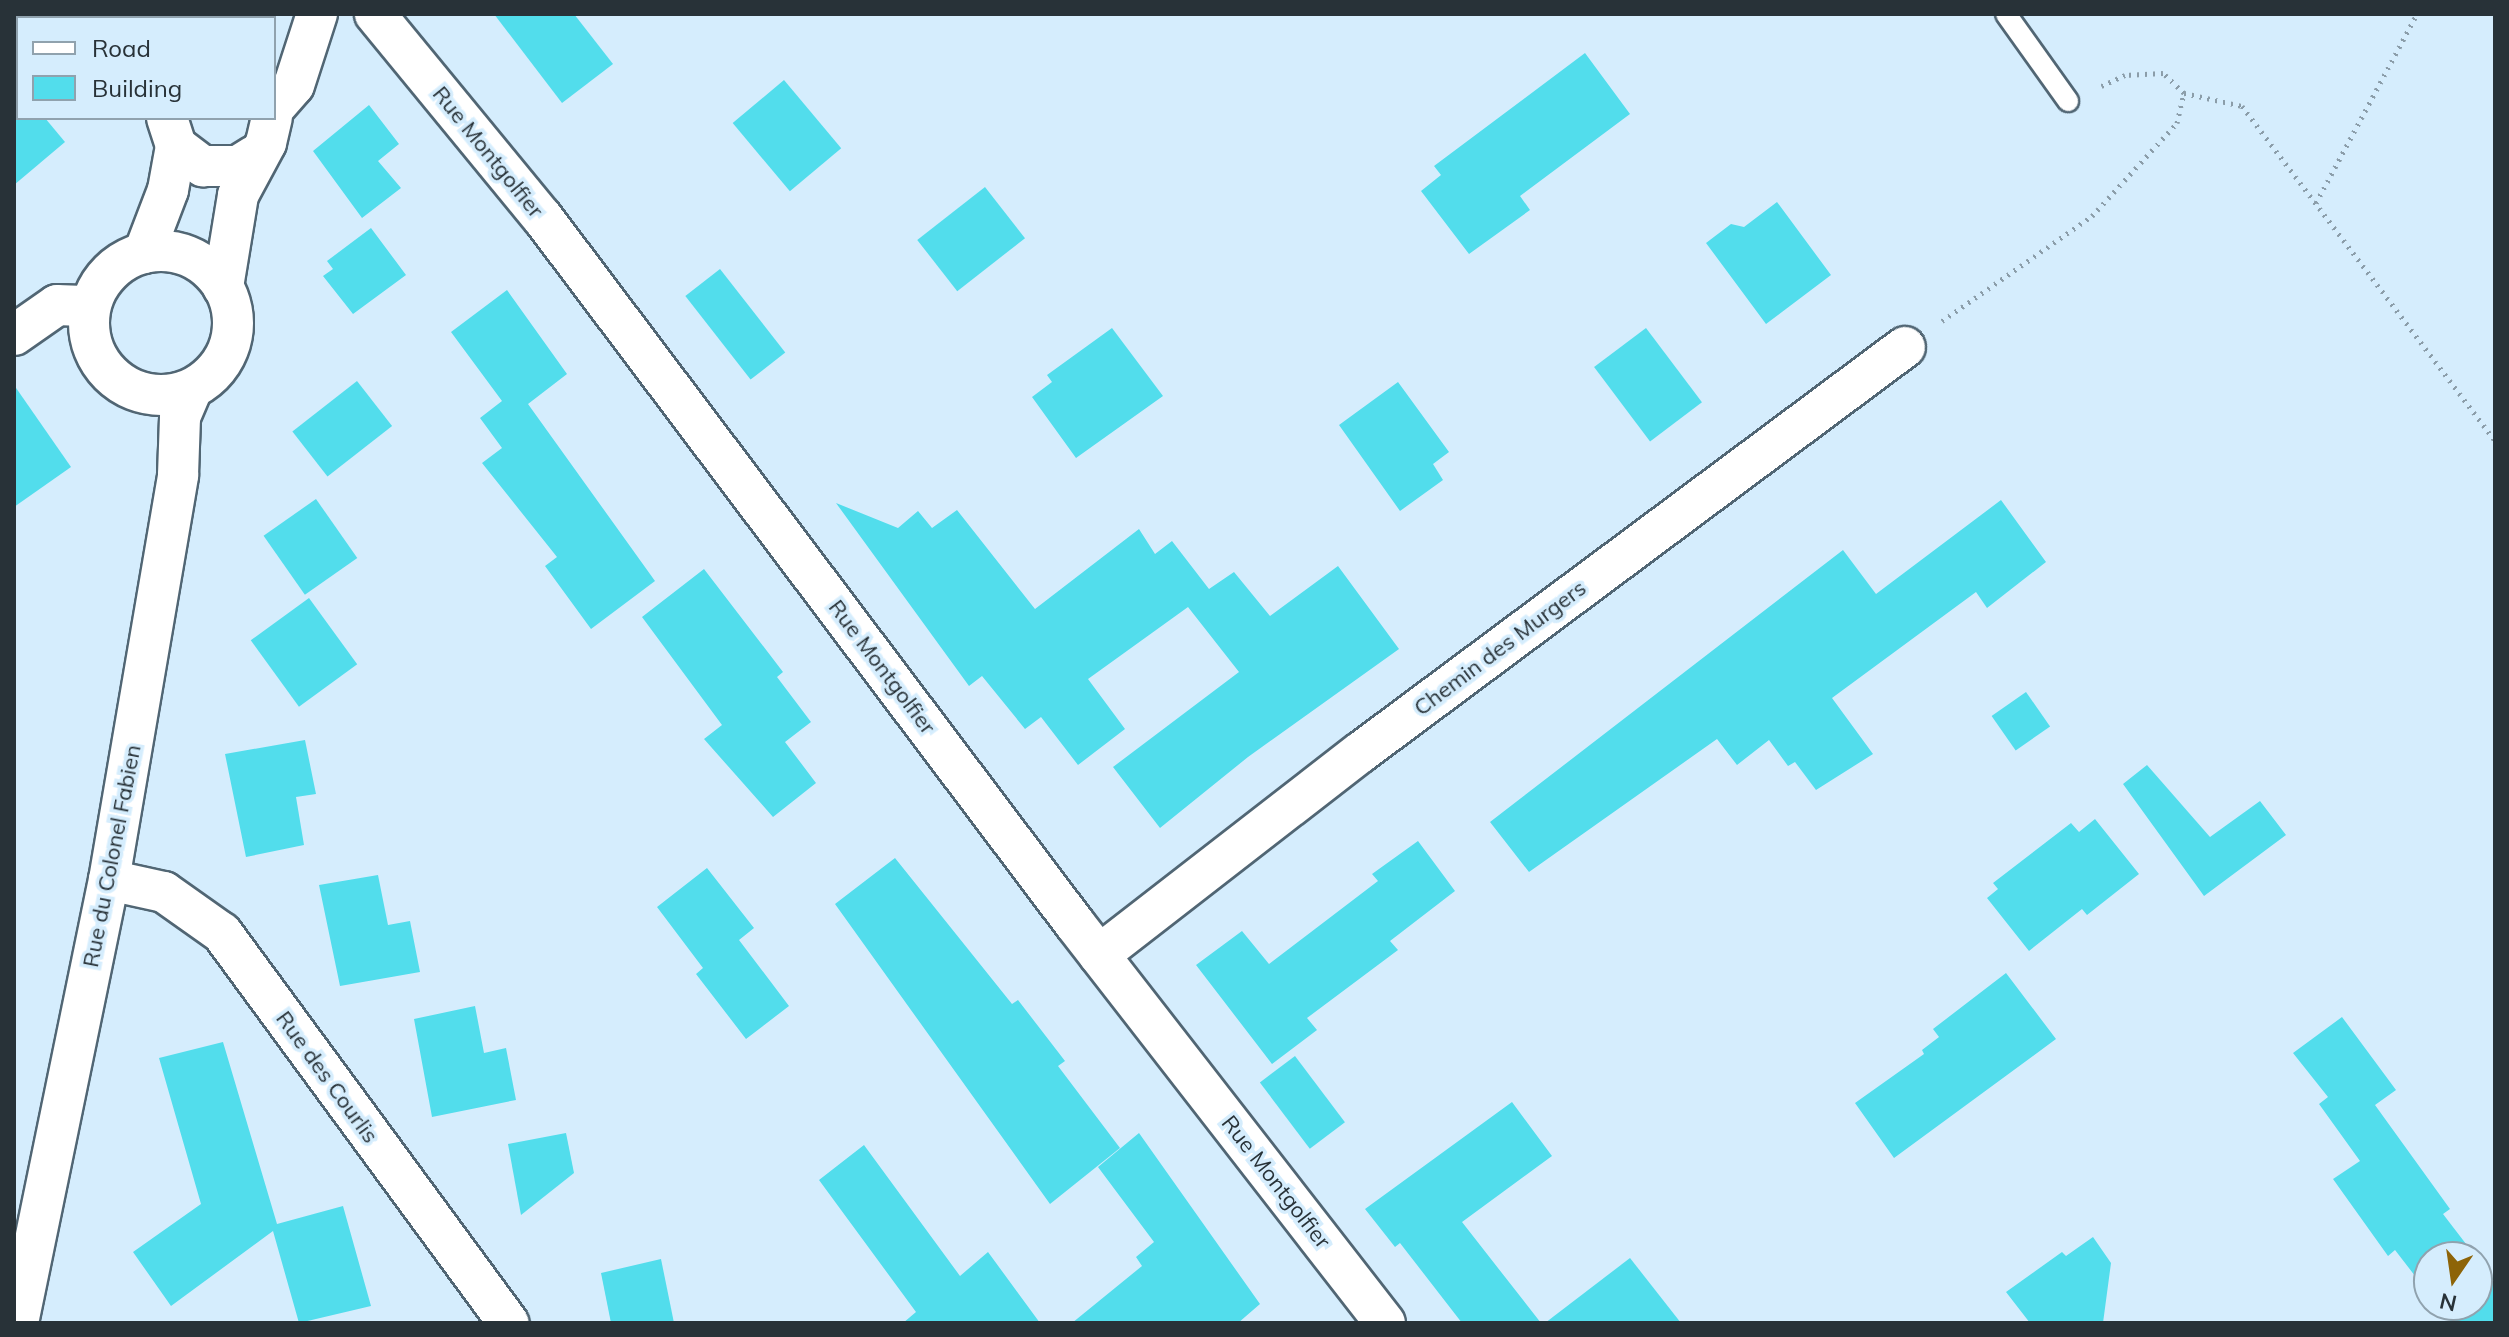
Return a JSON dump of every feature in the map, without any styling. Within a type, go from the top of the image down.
[{"type":"street","points":[[276,106],[294,85],[317,14]]},
{"type":"street","name":"Rue Montgolfier","points":[[375,14],[542,217],[1099,955],[1385,1323]]},
{"type":"street","points":[[171,132],[192,161],[214,169],[238,166],[254,156],[266,143],[272,120]]},
{"type":"street","points":[[144,253],[168,190],[171,132]]},
{"type":"street","points":[[223,287],[189,257],[144,253],[104,277],[90,306],[93,350],[121,384],[148,395],[192,389],[210,377],[228,350],[233,318],[223,287],[238,195],[254,156]]},
{"type":"street","points":[[14,335],[57,305],[90,306]]},
{"type":"street","name":"Chemin des Murgers","points":[[1099,955],[1373,743],[1905,347]]},
{"type":"street","name":"Rue du Colonel Fabien","points":[[18,1323],[109,880],[178,475],[180,417],[192,389]]},
{"type":"street","name":"Rue des Courlis","points":[[109,880],[164,892],[222,933],[508,1323]]},
{"type":"lane","points":[[2006,14],[2068,101]]},
{"type":"path","points":[[2316,203],[2417,14]]},
{"type":"path","points":[[2068,101],[2125,75],[2163,73],[2184,93],[2242,106],[2495,441]]},
{"type":"path","points":[[1905,347],[2092,216],[2177,123],[2184,93]]},
{"type":"building","points":[[494,14],[574,14],[613,64],[562,103]]},
{"type":"building","points":[[1585,53],[1630,114],[1520,196],[1530,210],[1469,254],[1421,191],[1441,175],[1434,166]]},
{"type":"building","points":[[784,80],[841,148],[790,191],[733,123]]},
{"type":"building","points":[[369,105],[399,144],[378,161],[401,188],[362,218],[313,151]]},
{"type":"building","points":[[14,118],[47,120],[65,142],[14,185]]},
{"type":"building","points":[[985,187],[1025,238],[957,291],[917,240]]},
{"type":"building","points":[[1777,202],[1831,275],[1766,324],[1706,243],[1731,224],[1744,227]]},
{"type":"building","points":[[371,228],[406,275],[353,314],[323,276],[333,269],[327,261]]},
{"type":"building","points":[[720,269],[785,353],[751,380],[685,296]]},
{"type":"building","points":[[507,290],[567,374],[528,404],[655,581],[591,629],[545,566],[557,557],[482,463],[502,448],[480,418],[502,401],[451,332]]},
{"type":"building","points":[[1112,328],[1163,396],[1076,458],[1032,397],[1052,382],[1047,375]]},
{"type":"building","points":[[1646,328],[1702,402],[1650,441],[1594,367]]},
{"type":"building","points":[[357,381],[392,426],[327,476],[292,431]]},
{"type":"building","points":[[1398,382],[1449,452],[1433,464],[1443,480],[1400,511],[1339,425]]},
{"type":"building","points":[[14,385],[71,467],[14,507]]},
{"type":"building","points":[[316,499],[357,558],[305,595],[264,536]]},
{"type":"building","points":[[2001,500],[2046,562],[1987,608],[1976,592],[1832,698],[1873,754],[1816,790],[1795,762],[1788,766],[1769,740],[1737,765],[1717,739],[1529,872],[1490,822],[1843,550],[1876,594]]},
{"type":"building","points":[[836,503],[898,528],[918,511],[932,528],[957,510],[1035,609],[1139,529],[1155,554],[1172,541],[1209,589],[1234,572],[1270,616],[1338,566],[1399,649],[1248,757],[1160,828],[1113,767],[1239,672],[1188,607],[1088,679],[1125,729],[1078,765],[1041,717],[1025,729],[982,676],[969,686]]},
{"type":"building","points":[[704,569],[783,672],[777,677],[811,722],[785,742],[816,783],[773,817],[704,739],[722,725],[642,617]]},
{"type":"building","points":[[309,598],[357,664],[299,707],[251,640]]},
{"type":"building","points":[[2026,692],[2050,726],[2016,750],[1992,716]]},
{"type":"building","points":[[305,740],[316,794],[296,797],[304,845],[246,857],[225,754]]},
{"type":"building","points":[[2147,765],[2210,837],[2260,801],[2286,835],[2204,896],[2123,784]]},
{"type":"building","points":[[2095,819],[2139,874],[2087,915],[2082,909],[2029,951],[1987,898],[1998,889],[1993,883],[2071,823],[2079,832]]},
{"type":"building","points":[[1418,841],[1455,891],[1390,941],[1398,950],[1307,1018],[1317,1030],[1272,1064],[1196,965],[1242,931],[1269,964],[1378,881],[1372,874]]},
{"type":"building","points":[[895,858],[1012,1004],[1018,1000],[1065,1061],[1058,1066],[1120,1148],[1050,1204],[835,904]]},
{"type":"building","points":[[707,868],[754,928],[739,940],[789,1006],[746,1039],[696,974],[703,968],[657,907]]},
{"type":"building","points":[[378,875],[388,925],[410,921],[420,972],[340,986],[319,885]]},
{"type":"building","points":[[2006,973],[2056,1039],[1894,1158],[1855,1103],[1924,1054],[1922,1050],[1939,1037],[1933,1029]]},
{"type":"building","points":[[475,1006],[484,1053],[506,1048],[516,1100],[432,1117],[414,1019]]},
{"type":"building","points":[[2342,1017],[2396,1090],[2375,1105],[2450,1209],[2443,1214],[2464,1241],[2413,1241],[2413,1273],[2395,1250],[2388,1256],[2333,1179],[2360,1161],[2319,1104],[2328,1097],[2293,1053]]},
{"type":"building","points":[[223,1042],[277,1224],[343,1206],[371,1306],[299,1323],[273,1231],[171,1306],[133,1252],[201,1204],[159,1058]]},
{"type":"building","points":[[1295,1056],[1345,1122],[1310,1149],[1260,1082]]},
{"type":"building","points":[[1512,1102],[1552,1156],[1462,1222],[1541,1323],[1462,1323],[1400,1243],[1395,1247],[1365,1209]]},
{"type":"building","points":[[566,1133],[574,1173],[521,1215],[508,1144]]},
{"type":"building","points":[[1139,1133],[1260,1304],[1238,1323],[1072,1323],[1142,1266],[1136,1257],[1154,1242],[1098,1167]]},
{"type":"building","points":[[864,1145],[960,1276],[988,1252],[1040,1323],[903,1323],[916,1312],[819,1180]]},
{"type":"building","points":[[2093,1237],[2111,1263],[2103,1323],[2030,1323],[2006,1292],[2062,1252],[2066,1256]]},
{"type":"building","points":[[1630,1258],[1681,1323],[1545,1323]]},
{"type":"building","points":[[661,1259],[674,1323],[611,1323],[601,1273]]},
{"type":"building","points":[[2493,1278],[2495,1323],[2450,1321],[2493,1321]]}]
